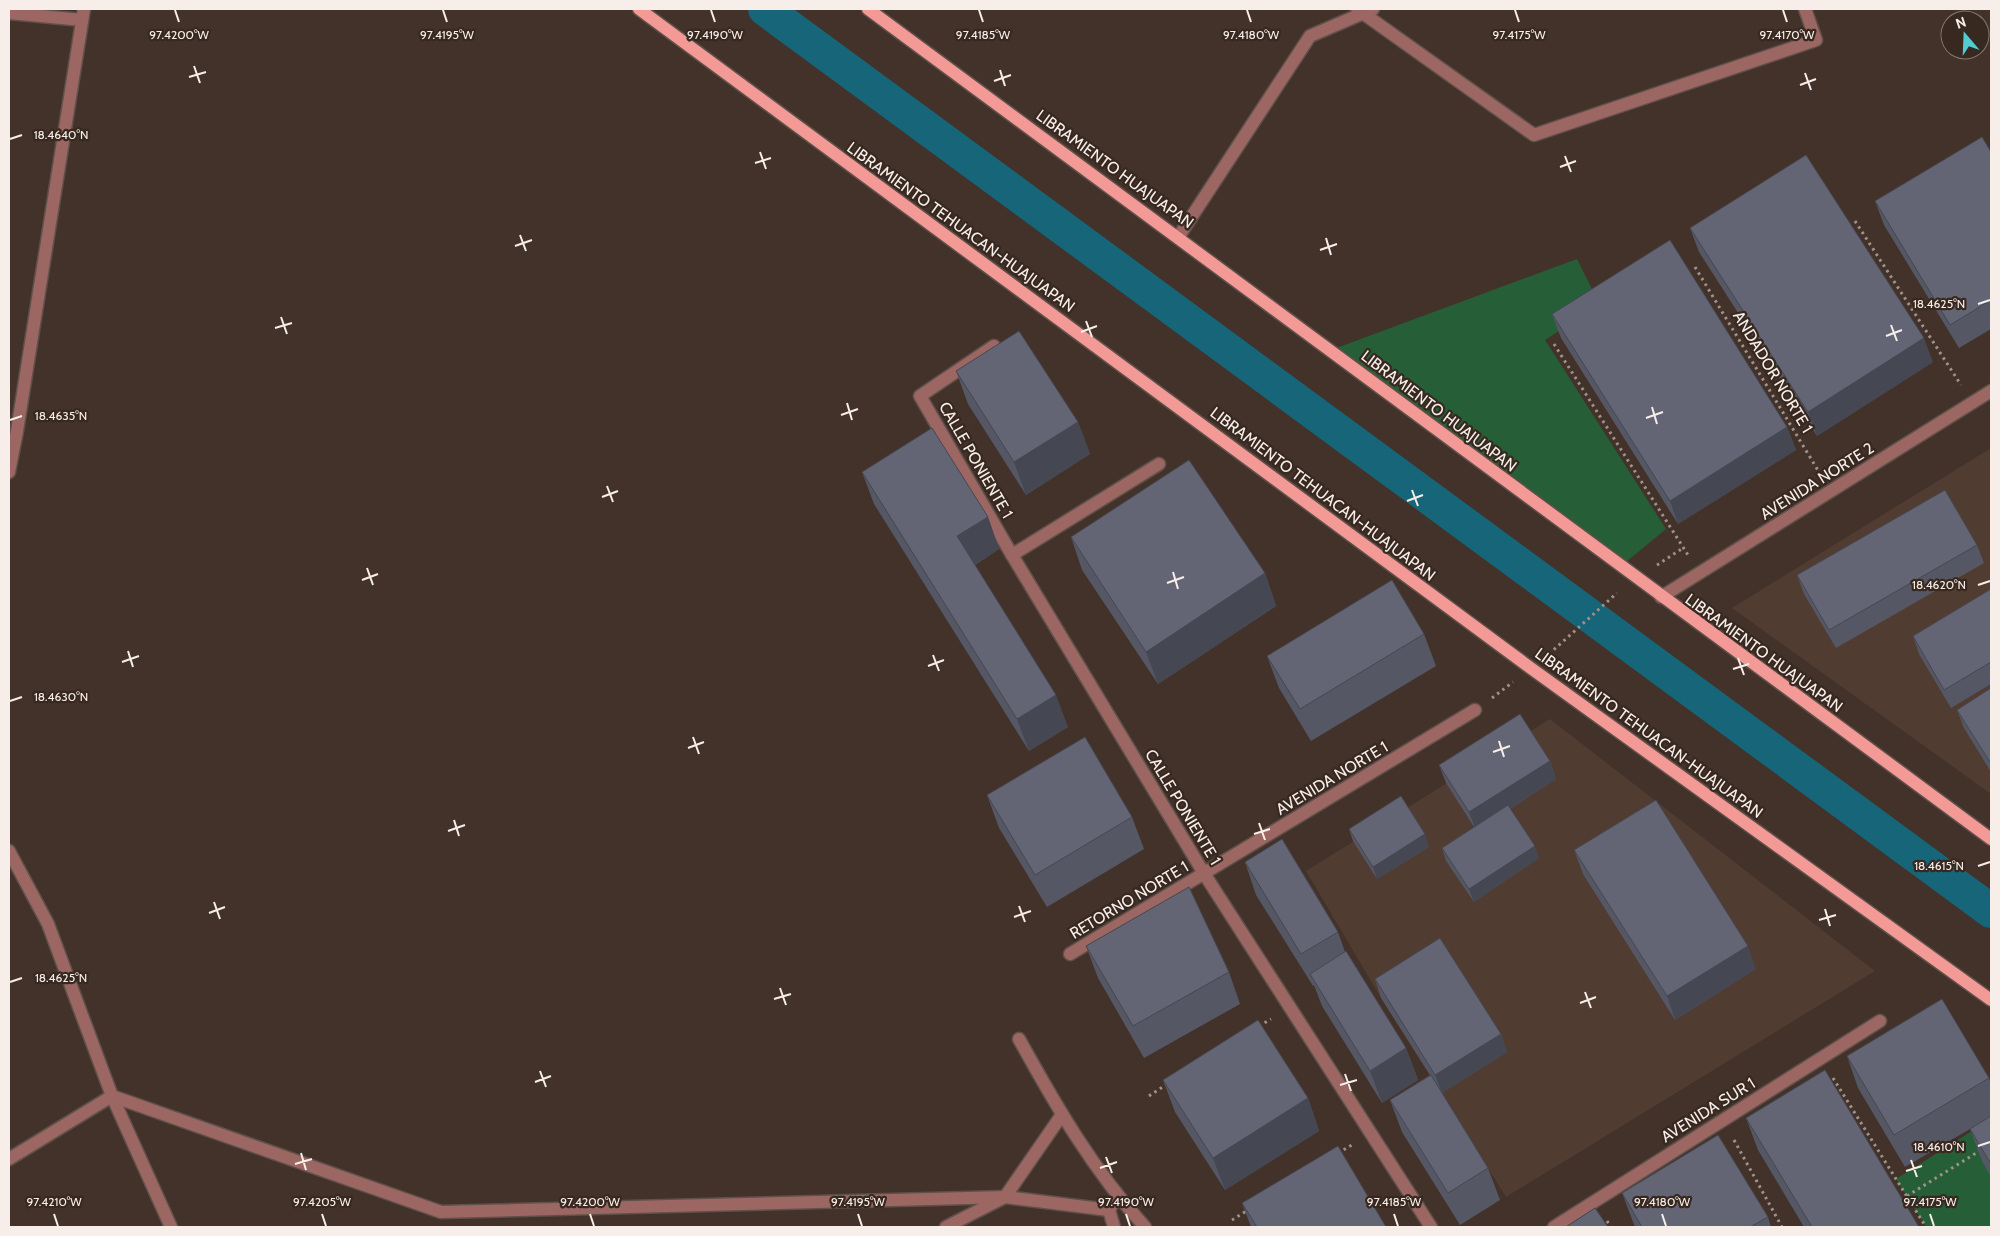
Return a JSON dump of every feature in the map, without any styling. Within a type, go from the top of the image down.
[{"type":"main road","name":"LIBRAMIENTO TEHUACAN-HUAJUAPAN","points":[[639,9],[1532,669],[1991,1000]]},
{"type":"main road","name":"LIBRAMIENTO HUAJUAPAN","points":[[868,9],[1179,236],[1636,578],[1660,598],[1991,839]]},
{"type":"street","points":[[1179,236],[1310,36],[1364,10],[1534,135],[1816,40],[1804,9]]},
{"type":"street","points":[[9,13],[83,14],[13,436],[9,472]]},
{"type":"street","name":"CALLE PONIENTE 1","points":[[994,346],[920,396],[1012,555],[1205,875],[1431,1227]]},
{"type":"street","name":"AVENIDA NORTE 2","points":[[1660,598],[1991,391]]},
{"type":"street","points":[[1012,555],[1158,464]]},
{"type":"street","name":"AVENIDA NORTE 1","points":[[1205,875],[1475,710]]},
{"type":"street","points":[[9,851],[48,924],[112,1096],[171,1227]]},
{"type":"street","name":"RETORNO NORTE 1","points":[[1070,954],[1205,875]]},
{"type":"street","name":"AVENIDA SUR 1","points":[[1554,1227],[1880,1021]]},
{"type":"street","points":[[1019,1038],[1061,1116],[1117,1196],[1145,1227]]},
{"type":"street","points":[[9,1159],[112,1096]]},
{"type":"street","points":[[112,1096],[441,1212],[1005,1197],[1109,1210]]},
{"type":"street","points":[[946,1227],[1005,1197],[1061,1116]]},
{"type":"street","points":[[1114,1227],[1109,1210],[1117,1196]]},
{"type":"path","points":[[1855,222],[1972,403]]},
{"type":"path","name":"ANDADOR NORTE 1","points":[[1695,267],[1830,491]]},
{"type":"path","points":[[1554,344],[1699,573]]},
{"type":"path","points":[[1475,710],[1532,669],[1636,578],[1683,548]]},
{"type":"path","points":[[1257,1028],[1290,1007]]},
{"type":"path","points":[[1820,1058],[1926,1227]]},
{"type":"path","points":[[1149,1096],[1174,1080]]},
{"type":"path","points":[[1723,1119],[1782,1227]]},
{"type":"path","points":[[1330,1158],[1370,1133]]},
{"type":"path","points":[[1907,1196],[1983,1149]]},
{"type":"path","points":[[1232,1220],[1256,1205]]},
{"type":"shaded area","points":[[1991,448],[1991,794],[1732,608]]},
{"type":"shaded area","points":[[1550,719],[1875,971],[1506,1197],[1381,998],[1306,871]]},
{"type":"green space","points":[[1577,259],[1600,305],[1545,340],[1666,529],[1620,567],[1331,350]]},
{"type":"green space","points":[[1991,1119],[1991,1227],[1926,1227],[1896,1179]]},
{"type":"building","points":[[1982,137],[1991,152],[1991,300],[1950,325],[1875,201]]},
{"type":"building","points":[[1806,155],[1924,338],[1808,412],[1690,228]]},
{"type":"building","points":[[1670,240],[1787,427],[1670,501],[1552,314]]},
{"type":"building","points":[[1019,331],[1078,422],[1014,462],[956,371]]},
{"type":"building","points":[[932,428],[988,517],[957,536],[1056,695],[1017,719],[862,472]]},
{"type":"building","points":[[1189,460],[1265,573],[1146,652],[1071,537]]},
{"type":"building","points":[[1945,490],[1977,545],[1829,630],[1797,575]]},
{"type":"building","points":[[1392,580],[1424,634],[1300,709],[1267,656]]},
{"type":"building","points":[[1991,589],[1991,662],[1944,690],[1913,636]]},
{"type":"building","points":[[1991,688],[1991,761],[1990,762],[1957,710]]},
{"type":"building","points":[[1520,714],[1550,761],[1469,812],[1439,765]]},
{"type":"building","points":[[1085,737],[1132,817],[1035,875],[987,795]]},
{"type":"building","points":[[1401,796],[1425,834],[1373,867],[1349,829]]},
{"type":"building","points":[[1656,800],[1748,946],[1667,996],[1574,850]]},
{"type":"building","points":[[1508,805],[1535,846],[1469,889],[1442,848]]},
{"type":"building","points":[[1282,839],[1338,932],[1301,954],[1245,862]]},
{"type":"building","points":[[1189,887],[1229,972],[1133,1026],[1086,946]]},
{"type":"building","points":[[1440,938],[1501,1034],[1435,1075],[1375,979]]},
{"type":"building","points":[[1346,951],[1406,1048],[1370,1071],[1310,974]]},
{"type":"building","points":[[1942,999],[1989,1078],[1894,1135],[1847,1056]]},
{"type":"building","points":[[1258,1020],[1308,1098],[1213,1158],[1163,1080]]},
{"type":"building","points":[[1825,1070],[1919,1227],[1812,1227],[1746,1118]]},
{"type":"building","points":[[1431,1075],[1488,1168],[1448,1193],[1390,1100]]},
{"type":"building","points":[[1991,1116],[1991,1164],[1970,1129]]},
{"type":"building","points":[[1718,1135],[1768,1217],[1750,1227],[1642,1227],[1622,1193]]},
{"type":"building","points":[[1338,1146],[1386,1227],[1257,1227],[1242,1203]]},
{"type":"building","points":[[1595,1208],[1608,1227],[1566,1227]]},
{"type":"waterway","points":[[765,9],[1991,911]]}]
